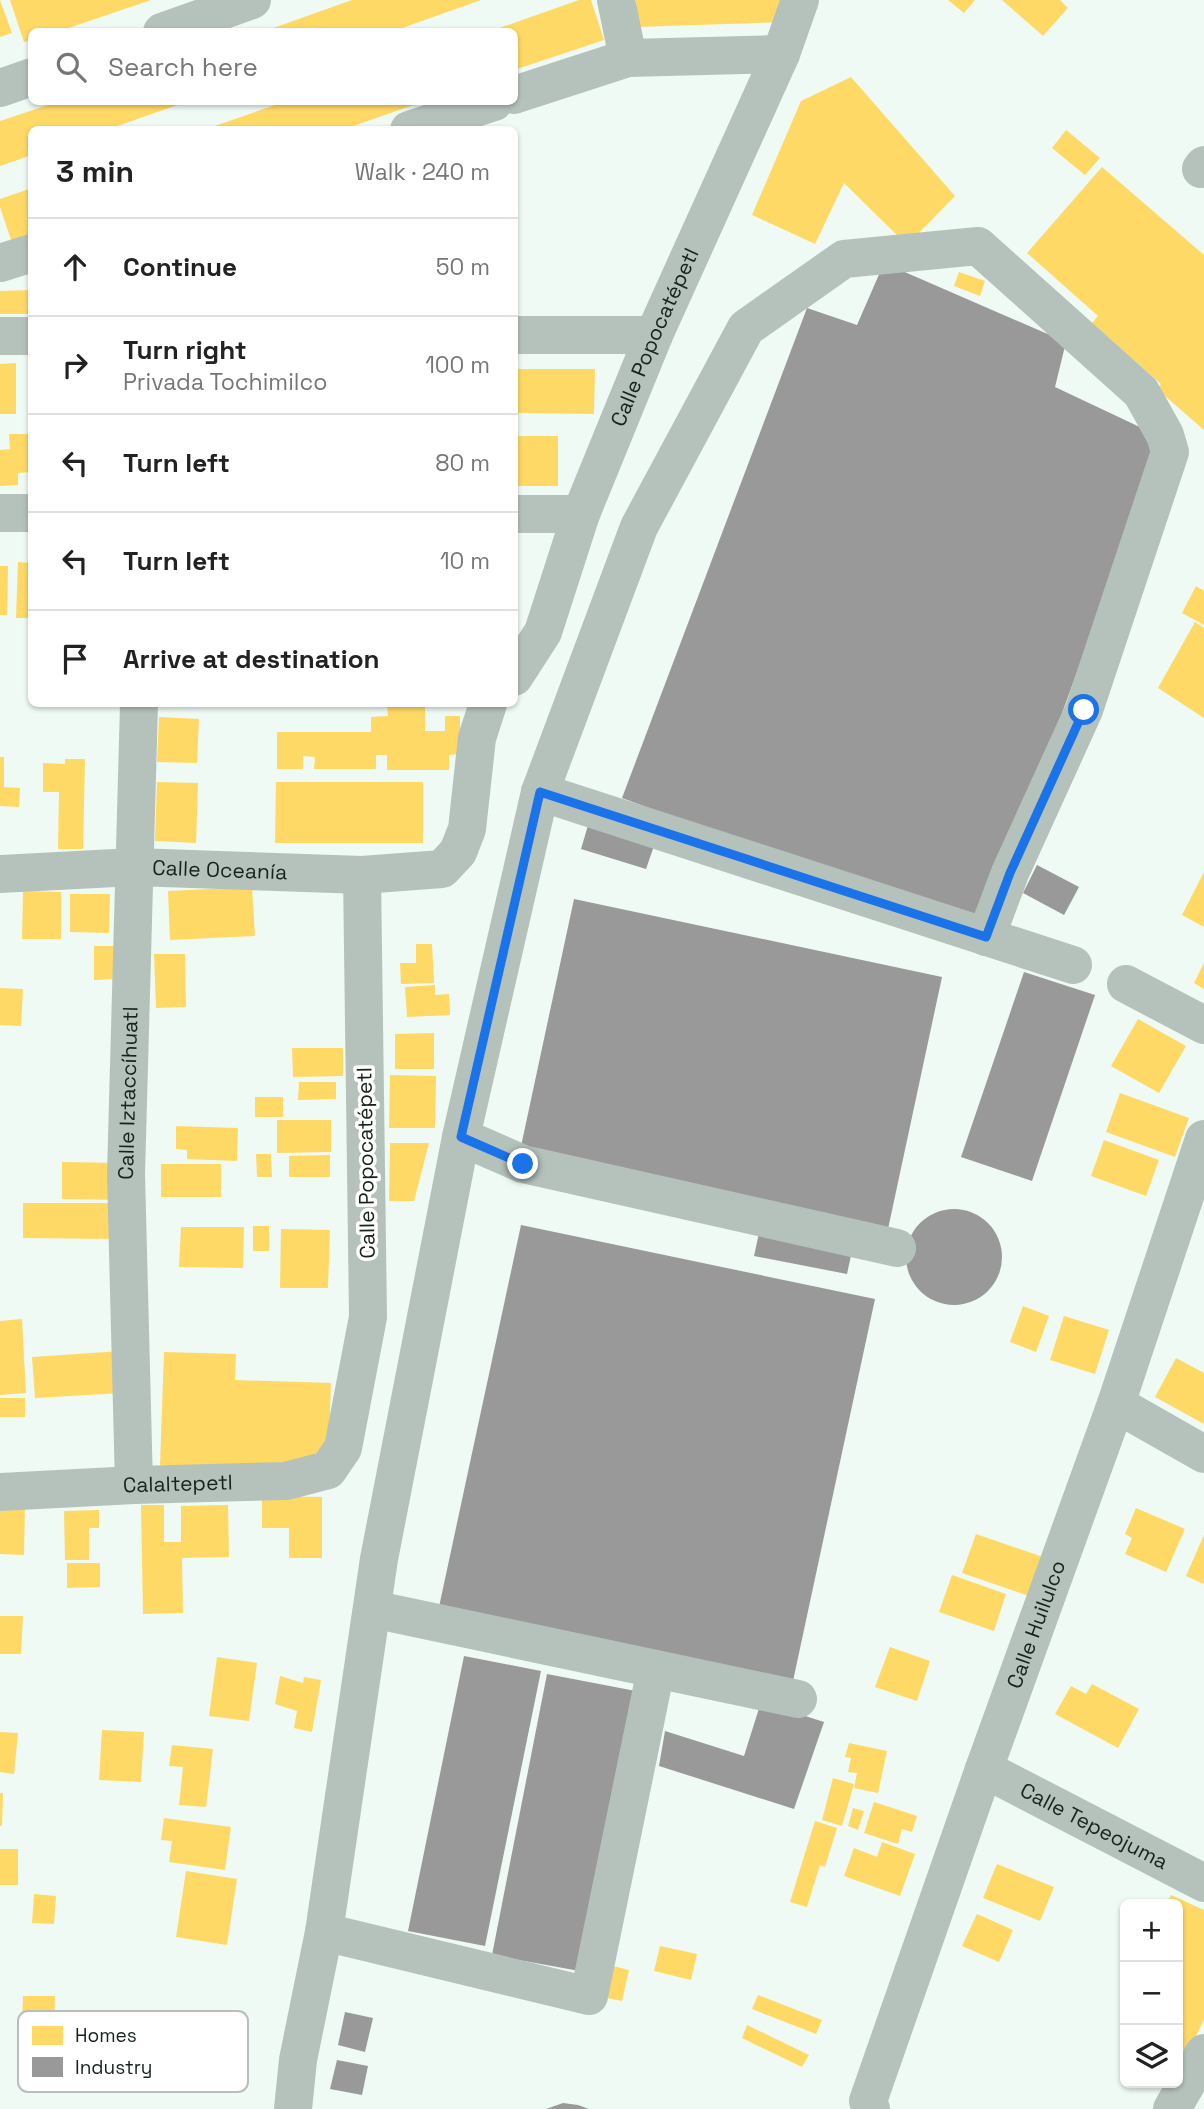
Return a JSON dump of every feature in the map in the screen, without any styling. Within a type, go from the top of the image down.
[{"type":"street","points":[[173,28],[252,0]]},
{"type":"street","points":[[616,0],[628,58]]},
{"type":"street","name":"Calle Popocatépetl","points":[[518,671],[544,632],[582,514],[654,335],[781,54],[800,0]]},
{"type":"street","points":[[518,94],[628,58],[781,54]]},
{"type":"street","points":[[0,88],[28,78]]},
{"type":"street","points":[[421,126],[485,105]]},
{"type":"street","points":[[293,2109],[298,2060],[324,1932],[379,1559],[461,1137],[540,792],[639,527],[746,328],[844,259],[978,246],[1141,392],[1165,435],[1170,452],[1084,710],[1010,873],[986,937]]},
{"type":"street","points":[[0,263],[28,254]]},
{"type":"street","points":[[518,335],[654,335]]},
{"type":"street","points":[[0,336],[28,336]]},
{"type":"street","points":[[0,513],[28,513]]},
{"type":"street","points":[[518,514],[582,514]]},
{"type":"street","name":"Calle Iztaccíhuatl","points":[[134,1485],[126,1174],[139,707]]},
{"type":"street","name":"Calle Oceanía","points":[[0,874],[134,867],[362,875],[442,869],[458,852],[467,829],[477,738],[487,707]]},
{"type":"street","points":[[540,792],[1073,965]]},
{"type":"street","name":"Calle Popocatépetl","points":[[343,1448],[368,1317],[362,875]]},
{"type":"street","points":[[1126,984],[1204,1025]]},
{"type":"street","points":[[461,1137],[523,1164],[897,1248]]},
{"type":"street","name":"Calle Huilulco","points":[[871,2109],[868,2102],[984,1769],[1116,1404],[1204,1139]]},
{"type":"street","points":[[1116,1404],[1204,1454]]},
{"type":"street","name":"Calaltepetl","points":[[0,1492],[286,1481],[328,1470],[343,1448]]},
{"type":"street","points":[[372,1609],[798,1699]]},
{"type":"street","points":[[324,1932],[589,1996],[656,1669]]},
{"type":"street","name":"Calle Tepeojuma","points":[[984,1769],[1204,1883]]},
{"type":"street","points":[[1172,2109],[1204,2053]]},
{"type":"building: Homes","points":[[0,0],[12,33],[0,37]]},
{"type":"building: Homes","points":[[10,0],[151,0],[69,28],[28,28],[28,41],[24,42]]},
{"type":"building: Homes","points":[[352,0],[481,0],[402,28],[273,28]]},
{"type":"building: Homes","points":[[579,0],[591,0],[604,40],[518,69],[518,28],[499,28]]},
{"type":"building: Homes","points":[[636,0],[784,0],[785,22],[637,27]]},
{"type":"building: Homes","points":[[948,0],[975,0],[964,13]]},
{"type":"building: Homes","points":[[1002,0],[1060,0],[1068,8],[1043,36]]},
{"type":"building: Homes","points":[[851,77],[955,196],[907,245],[844,183],[815,244],[752,215],[801,101]]},
{"type":"building: Homes","points":[[48,105],[177,105],[117,126],[28,126],[28,156],[0,166],[0,121]]},
{"type":"building: Homes","points":[[275,105],[413,105],[353,126],[215,126]]},
{"type":"building: Homes","points":[[1066,130],[1100,158],[1085,175],[1052,148]]},
{"type":"building: Homes","points":[[1102,167],[1204,255],[1204,430],[1157,389],[1161,384],[1092,323],[1098,316],[1027,253]]},
{"type":"building: Homes","points":[[28,189],[28,237],[12,243],[0,207],[0,199]]},
{"type":"building: Homes","points":[[959,272],[985,281],[980,296],[954,286]]},
{"type":"building: Homes","points":[[28,290],[28,314],[0,314],[0,291]]},
{"type":"building: Homes","points":[[16,363],[16,414],[0,414],[0,364]]},
{"type":"building: Homes","points":[[518,369],[595,369],[594,414],[518,413]]},
{"type":"building: Homes","points":[[9,434],[28,434],[28,472],[18,473],[18,485],[0,486],[0,450],[10,449]]},
{"type":"building: Homes","points":[[518,436],[558,436],[558,486],[518,486]]},
{"type":"building: Homes","points":[[18,562],[28,563],[28,618],[16,618]]},
{"type":"building: Homes","points":[[0,566],[8,566],[7,615],[0,615]]},
{"type":"building: Homes","points":[[1196,586],[1204,591],[1204,625],[1182,613]]},
{"type":"building: Homes","points":[[1195,622],[1204,628],[1204,718],[1158,688]]},
{"type":"building: Homes","points":[[387,707],[425,707],[425,731],[445,731],[445,716],[460,716],[460,754],[449,755],[449,770],[387,770],[387,755],[376,755],[376,769],[314,769],[315,757],[303,756],[303,769],[277,769],[277,732],[371,732],[371,717],[388,716]]},
{"type":"building: Homes","points":[[159,717],[199,719],[197,763],[157,762]]},
{"type":"building: Homes","points":[[0,757],[4,757],[4,787],[20,788],[19,807],[0,806]]},
{"type":"building: Homes","points":[[65,759],[85,759],[83,849],[58,849],[59,792],[43,792],[43,763],[65,764]]},
{"type":"building: Homes","points":[[157,782],[198,783],[196,843],[155,841]]},
{"type":"building: Homes","points":[[276,782],[423,782],[423,843],[275,843]]},
{"type":"building: Homes","points":[[1204,872],[1204,927],[1182,915]]},
{"type":"building: Homes","points":[[252,887],[255,936],[170,940],[168,891]]},
{"type":"building: Homes","points":[[23,891],[61,892],[61,939],[22,939]]},
{"type":"building: Homes","points":[[70,894],[110,894],[109,933],[70,932]]},
{"type":"building: Homes","points":[[416,944],[432,944],[434,983],[401,984],[400,963],[416,963]]},
{"type":"building: Homes","points":[[94,946],[119,946],[118,979],[94,980]]},
{"type":"building: Homes","points":[[154,954],[185,954],[186,1007],[156,1008]]},
{"type":"building: Homes","points":[[1204,963],[1204,989],[1194,983]]},
{"type":"building: Homes","points":[[435,985],[435,995],[449,994],[450,1015],[407,1017],[405,987]]},
{"type":"building: Homes","points":[[0,988],[23,989],[21,1026],[0,1025]]},
{"type":"building: Homes","points":[[1138,1019],[1186,1046],[1159,1093],[1111,1066]]},
{"type":"building: Homes","points":[[434,1033],[434,1069],[395,1069],[395,1034]]},
{"type":"building: Homes","points":[[292,1048],[343,1048],[343,1076],[293,1077]]},
{"type":"building: Homes","points":[[390,1075],[436,1076],[435,1128],[389,1128]]},
{"type":"building: Homes","points":[[299,1082],[336,1082],[336,1099],[298,1100]]},
{"type":"building: Homes","points":[[1120,1093],[1189,1118],[1175,1157],[1106,1132]]},
{"type":"building: Homes","points":[[255,1097],[283,1097],[283,1117],[255,1117]]},
{"type":"building: Homes","points":[[277,1120],[331,1120],[331,1152],[277,1153]]},
{"type":"building: Homes","points":[[176,1126],[238,1128],[237,1161],[187,1159],[187,1150],[176,1149]]},
{"type":"building: Homes","points":[[1104,1140],[1159,1160],[1146,1196],[1091,1176]]},
{"type":"building: Homes","points":[[390,1143],[429,1143],[414,1201],[389,1201]]},
{"type":"building: Homes","points":[[256,1154],[271,1154],[272,1177],[257,1177]]},
{"type":"building: Homes","points":[[330,1155],[330,1177],[289,1177],[289,1156]]},
{"type":"building: Homes","points":[[62,1162],[123,1163],[123,1200],[62,1199]]},
{"type":"building: Homes","points":[[161,1164],[221,1164],[221,1197],[161,1197]]},
{"type":"building: Homes","points":[[23,1203],[120,1203],[120,1239],[23,1238]]},
{"type":"building: Homes","points":[[253,1226],[269,1226],[269,1251],[253,1251]]},
{"type":"building: Homes","points":[[181,1227],[244,1227],[243,1268],[179,1267]]},
{"type":"building: Homes","points":[[281,1229],[330,1230],[328,1288],[280,1288]]},
{"type":"building: Homes","points":[[1023,1306],[1049,1316],[1036,1352],[1010,1342]]},
{"type":"building: Homes","points":[[1064,1316],[1109,1330],[1095,1374],[1050,1360]]},
{"type":"building: Homes","points":[[22,1319],[26,1393],[0,1395],[0,1321]]},
{"type":"building: Homes","points":[[121,1351],[123,1393],[35,1398],[32,1357]]},
{"type":"building: Homes","points":[[164,1352],[236,1354],[235,1380],[331,1383],[328,1470],[160,1465]]},
{"type":"building: Homes","points":[[1176,1358],[1204,1373],[1204,1424],[1155,1397]]},
{"type":"building: Homes","points":[[0,1398],[25,1398],[25,1417],[0,1417]]},
{"type":"building: Homes","points":[[262,1496],[322,1497],[322,1558],[289,1558],[289,1528],[262,1528]]},
{"type":"building: Homes","points":[[0,1504],[25,1504],[24,1555],[0,1554]]},
{"type":"building: Homes","points":[[141,1505],[164,1505],[164,1542],[181,1542],[181,1506],[228,1505],[229,1557],[182,1558],[183,1613],[143,1614]]},
{"type":"building: Homes","points":[[1136,1508],[1185,1529],[1166,1572],[1125,1554],[1132,1538],[1125,1534]]},
{"type":"building: Homes","points":[[99,1510],[99,1528],[89,1528],[89,1560],[65,1560],[64,1511]]},
{"type":"building: Homes","points":[[976,1534],[1043,1557],[1029,1596],[962,1573]]},
{"type":"building: Homes","points":[[1204,1535],[1204,1584],[1186,1576]]},
{"type":"building: Homes","points":[[67,1563],[100,1563],[100,1587],[67,1588]]},
{"type":"building: Homes","points":[[952,1575],[1006,1594],[994,1631],[939,1612]]},
{"type":"building: Homes","points":[[0,1616],[23,1616],[21,1654],[0,1654]]},
{"type":"building: Homes","points":[[890,1647],[930,1661],[917,1701],[875,1687]]},
{"type":"building: Homes","points":[[217,1657],[257,1663],[249,1721],[209,1716]]},
{"type":"building: Homes","points":[[280,1676],[303,1683],[304,1677],[321,1680],[312,1732],[294,1728],[297,1711],[275,1704]]},
{"type":"building: Homes","points":[[1092,1684],[1139,1709],[1118,1748],[1055,1714],[1071,1686],[1086,1694]]},
{"type":"building: Homes","points":[[102,1730],[144,1732],[141,1782],[99,1780]]},
{"type":"building: Homes","points":[[0,1732],[18,1733],[14,1774],[0,1772]]},
{"type":"building: Homes","points":[[849,1743],[887,1751],[878,1793],[854,1788],[857,1773],[848,1772],[851,1758],[845,1757]]},
{"type":"building: Homes","points":[[172,1745],[213,1749],[206,1807],[179,1805],[183,1767],[169,1766]]},
{"type":"building: Homes","points":[[833,1778],[854,1784],[842,1826],[822,1820]]},
{"type":"building: Homes","points":[[0,1793],[3,1793],[2,1826],[0,1826]]},
{"type":"building: Homes","points":[[874,1802],[917,1816],[912,1832],[902,1829],[898,1844],[864,1833]]},
{"type":"building: Homes","points":[[853,1808],[864,1811],[858,1830],[848,1826]]},
{"type":"building: Homes","points":[[164,1818],[231,1827],[225,1870],[169,1862],[172,1841],[161,1840]]},
{"type":"building: Homes","points":[[815,1821],[837,1828],[825,1867],[820,1865],[807,1907],[790,1902]]},
{"type":"building: Homes","points":[[882,1842],[915,1854],[900,1896],[844,1876],[854,1848],[877,1857]]},
{"type":"building: Homes","points":[[0,1849],[18,1849],[18,1885],[0,1885]]},
{"type":"building: Homes","points":[[997,1864],[1054,1887],[1040,1921],[983,1898]]},
{"type":"building: Homes","points":[[186,1871],[237,1879],[227,1945],[176,1937]]},
{"type":"building: Homes","points":[[34,1894],[56,1896],[54,1924],[32,1923]]},
{"type":"building: Homes","points":[[1183,1900],[1204,1910],[1204,2019],[1186,2058],[1183,2056]]},
{"type":"building: Homes","points":[[977,1914],[1013,1930],[999,1962],[962,1946]]},
{"type":"building: Homes","points":[[660,1946],[697,1954],[691,1980],[654,1971]]},
{"type":"building: Homes","points":[[609,1965],[629,1970],[622,2001],[602,1997]]},
{"type":"building: Homes","points":[[758,1995],[822,2020],[816,2034],[752,2009]]},
{"type":"building: Homes","points":[[23,1996],[55,1996],[55,2011],[22,2011]]},
{"type":"building: Homes","points":[[747,2025],[809,2055],[802,2067],[742,2038]]},
{"type":"building: Industry","points":[[884,263],[1066,342],[1055,387],[1163,438],[982,931],[622,798],[807,308],[857,325]]},
{"type":"building: Industry","points":[[589,822],[655,843],[646,869],[581,849]]},
{"type":"building: Industry","points":[[1037,865],[1079,887],[1064,915],[1023,893]]},
{"type":"building: Industry","points":[[574,899],[942,977],[888,1229],[520,1151]]},
{"type":"building: Industry","points":[[1024,972],[1095,995],[1032,1181],[961,1157]]},
{"type":"building: Industry","points":[[954,1209],[973,1212],[988,1223],[999,1238],[1002,1257],[999,1276],[988,1291],[973,1302],[954,1305],[935,1302],[920,1291],[909,1276],[906,1257],[909,1238],[920,1223],[935,1212]]},
{"type":"building: Industry","points":[[521,1225],[875,1299],[793,1681],[439,1607]]},
{"type":"building: Industry","points":[[759,1233],[852,1251],[847,1274],[754,1256]]},
{"type":"building: Industry","points":[[464,1656],[541,1671],[485,1946],[408,1931]]},
{"type":"building: Industry","points":[[547,1674],[641,1692],[585,1972],[492,1955]]},
{"type":"building: Industry","points":[[761,1702],[824,1722],[794,1809],[659,1766],[665,1731],[744,1756]]},
{"type":"building: Industry","points":[[345,2012],[373,2018],[365,2052],[338,2045]]},
{"type":"building: Industry","points":[[337,2060],[368,2066],[362,2095],[330,2089]]},
{"type":"building: Industry","points":[[563,2103],[578,2105],[589,2109],[546,2109]]},
{"type":"route","points":[[523,1164],[461,1137],[540,792],[986,937],[1010,873],[1084,710]]}]
